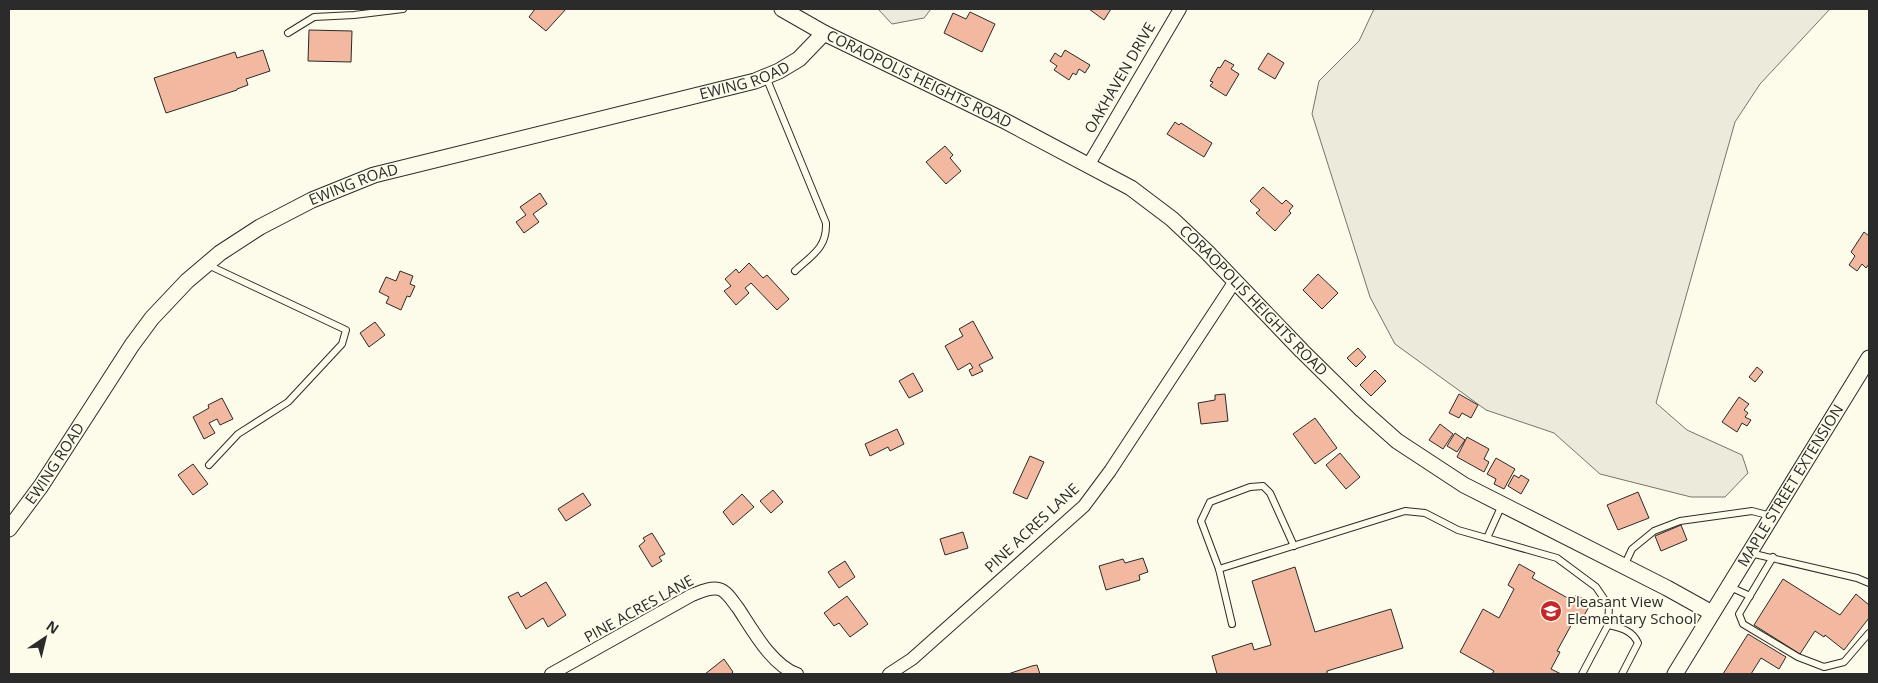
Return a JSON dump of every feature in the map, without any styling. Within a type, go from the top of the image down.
[{"type":"street","name":"CORAOPOLIS HEIGHTS ROAD","points":[[782,9],[824,33],[1089,164],[1131,188],[1172,219],[1207,252],[1361,410],[1397,441],[1464,485],[1712,612]]},
{"type":"street","name":"OAKHAVEN DRIVE","points":[[1089,164],[1180,9]]},
{"type":"street","name":"EWING ROAD","points":[[9,530],[41,486],[132,345],[152,318],[188,281],[220,253],[260,227],[312,200],[374,175],[755,81],[779,71],[799,59],[824,33]]},
{"type":"street","name":"PINE ACRES LANE","points":[[890,674],[912,659],[1084,506],[1110,471],[1235,281]]},
{"type":"street","name":"MAPLE STREET EXTENSION","points":[[1675,674],[1869,358]]},
{"type":"street","name":"PINE ACRES LANE","points":[[551,674],[692,595],[710,589],[720,589],[730,598],[771,655],[791,672],[797,674]]},
{"type":"lane","points":[[288,33],[314,17],[354,15],[403,9]]},
{"type":"lane","points":[[766,77],[826,223],[825,239],[821,246],[795,271]]},
{"type":"lane","points":[[207,264],[346,330],[342,344],[288,402],[238,434],[209,465]]},
{"type":"lane","points":[[1232,624],[1219,569],[1201,521],[1210,502],[1250,487],[1263,486],[1270,494],[1294,546]]},
{"type":"lane","points":[[1487,538],[1502,504]]},
{"type":"lane","points":[[1219,569],[1405,511],[1425,513],[1458,530],[1557,558],[1596,587],[1609,606],[1608,625],[1582,674]]},
{"type":"lane","points":[[1624,566],[1632,549],[1654,531],[1680,521],[1752,511],[1771,516]]},
{"type":"lane","points":[[1749,552],[1857,578],[1869,583]]},
{"type":"lane","points":[[1773,557],[1739,614],[1743,624],[1798,657],[1824,668],[1844,662],[1869,633]]},
{"type":"lane","points":[[1728,586],[1750,596]]},
{"type":"lane","points":[[1608,625],[1626,629],[1634,635],[1638,643],[1622,674]]},
{"type":"shaded area","points":[[878,9],[931,9],[924,18],[892,24]]},
{"type":"shaded area","points":[[1374,9],[1830,9],[1760,84],[1735,122],[1656,403],[1687,430],[1742,455],[1748,473],[1725,497],[1691,497],[1600,474],[1554,433],[1486,410],[1395,344],[1370,297],[1312,114],[1319,81],[1359,41]]},
{"type":"building","points":[[535,9],[566,9],[546,31],[529,17]]},
{"type":"building","points":[[1089,9],[1111,9],[1104,20]]},
{"type":"building","points":[[970,12],[995,24],[982,52],[944,33],[953,13],[966,19]]},
{"type":"building","points":[[309,30],[352,31],[351,62],[308,61]]},
{"type":"building","points":[[263,50],[270,71],[246,79],[248,85],[237,90],[166,113],[154,78],[235,52],[237,58]]},
{"type":"building","points":[[1065,50],[1090,65],[1085,73],[1079,69],[1076,75],[1073,73],[1069,80],[1054,70],[1057,66],[1050,61],[1055,53],[1061,57]]},
{"type":"building","points":[[1268,53],[1284,63],[1275,79],[1258,69]]},
{"type":"building","points":[[1225,60],[1234,65],[1231,69],[1239,74],[1226,96],[1210,86],[1213,82],[1210,81],[1218,67],[1220,68]]},
{"type":"building","points":[[1175,122],[1179,125],[1181,123],[1212,143],[1204,157],[1167,134]]},
{"type":"building","points":[[945,146],[953,155],[950,158],[961,171],[946,184],[926,162]]},
{"type":"building","points":[[1263,187],[1282,204],[1286,200],[1293,206],[1289,211],[1291,213],[1275,231],[1256,213],[1260,210],[1250,201]]},
{"type":"building","points":[[540,193],[547,204],[533,214],[539,222],[524,233],[516,222],[526,215],[520,207]]},
{"type":"building","points":[[1864,232],[1869,236],[1869,264],[1866,268],[1862,264],[1857,271],[1849,265],[1855,256],[1851,252]]},
{"type":"building","points":[[749,263],[763,278],[767,275],[789,299],[777,310],[751,283],[745,288],[749,293],[736,305],[724,291],[731,286],[725,279],[736,269],[739,273]]},
{"type":"building","points":[[400,271],[413,276],[410,284],[415,286],[410,297],[407,296],[401,310],[386,303],[389,297],[379,292],[386,277],[396,281]]},
{"type":"building","points":[[1318,274],[1338,293],[1322,309],[1303,290]]},
{"type":"building","points":[[973,321],[993,358],[979,365],[983,371],[972,376],[969,370],[973,368],[970,363],[958,370],[945,346],[963,336],[959,329]]},
{"type":"building","points":[[375,322],[385,335],[369,347],[360,333]]},
{"type":"building","points":[[1358,348],[1366,357],[1356,367],[1347,358]]},
{"type":"building","points":[[1757,367],[1763,372],[1755,382],[1749,377]]},
{"type":"building","points":[[1375,370],[1386,381],[1371,396],[1360,385]]},
{"type":"building","points":[[913,373],[923,391],[909,398],[899,381]]},
{"type":"building","points":[[1225,394],[1228,421],[1201,424],[1198,403],[1215,400],[1215,395]]},
{"type":"building","points":[[1459,394],[1478,405],[1471,418],[1462,413],[1459,418],[1449,413]]},
{"type":"building","points":[[1739,397],[1749,404],[1744,410],[1748,413],[1745,417],[1751,420],[1747,426],[1742,423],[1737,432],[1722,422]]},
{"type":"building","points":[[222,398],[233,419],[220,425],[217,419],[209,423],[215,433],[204,439],[193,417],[209,408],[208,405]]},
{"type":"building","points":[[1315,418],[1337,448],[1315,464],[1293,434]]},
{"type":"building","points":[[1440,424],[1453,434],[1443,449],[1429,440]]},
{"type":"building","points":[[897,429],[904,444],[890,451],[888,447],[870,456],[865,444]]},
{"type":"building","points":[[1455,433],[1465,440],[1457,452],[1447,446]]},
{"type":"building","points":[[1467,437],[1489,449],[1484,459],[1489,462],[1484,472],[1457,457]]},
{"type":"building","points":[[1340,453],[1360,477],[1346,489],[1326,465]]},
{"type":"building","points":[[1030,456],[1044,462],[1027,499],[1013,493]]},
{"type":"building","points":[[1496,458],[1515,469],[1504,489],[1494,484],[1496,479],[1487,474]]},
{"type":"building","points":[[193,464],[208,484],[193,495],[178,475]]},
{"type":"building","points":[[1514,475],[1519,478],[1521,475],[1529,480],[1521,494],[1508,486]]},
{"type":"building","points":[[773,490],[783,502],[771,513],[760,501]]},
{"type":"building","points":[[1638,492],[1649,518],[1618,530],[1607,505]]},
{"type":"building","points":[[583,493],[591,505],[566,521],[558,509]]},
{"type":"building","points":[[742,494],[754,507],[733,525],[723,512]]},
{"type":"building","points":[[1681,525],[1687,540],[1661,551],[1655,536]]},
{"type":"building","points":[[963,532],[968,548],[945,555],[940,539]]},
{"type":"building","points":[[652,533],[665,554],[659,557],[662,561],[652,567],[639,546],[645,541],[643,538]]},
{"type":"building","points":[[1143,558],[1148,572],[1139,575],[1140,580],[1106,590],[1099,566],[1123,559],[1125,563]]},
{"type":"building","points":[[845,561],[855,577],[839,588],[828,572]]},
{"type":"building","points":[[1519,564],[1535,573],[1532,578],[1573,601],[1576,595],[1591,603],[1580,623],[1574,620],[1557,651],[1560,652],[1551,669],[1561,674],[1492,674],[1494,671],[1460,652],[1483,609],[1499,618],[1514,589],[1508,585]]},
{"type":"building","points":[[1295,567],[1315,632],[1391,609],[1403,648],[1327,671],[1327,674],[1217,674],[1212,656],[1252,643],[1254,650],[1271,645],[1252,581]]},
{"type":"building","points":[[1783,579],[1840,615],[1856,594],[1869,605],[1869,618],[1844,650],[1825,635],[1824,637],[1815,631],[1800,654],[1754,625]]},
{"type":"building","points":[[546,582],[566,615],[548,627],[543,618],[526,629],[508,597],[518,592],[521,597]]},
{"type":"building","points":[[847,596],[868,624],[850,637],[839,623],[834,626],[824,613]]},
{"type":"building","points":[[1748,634],[1786,657],[1779,669],[1761,658],[1751,674],[1723,674]]},
{"type":"building","points":[[724,659],[733,672],[731,674],[705,674]]},
{"type":"building","points":[[1037,665],[1040,674],[1008,674],[1032,666]]},
{"type":"place","name":"Pleasant View Elementary School","points":[[1551,611]]}]
